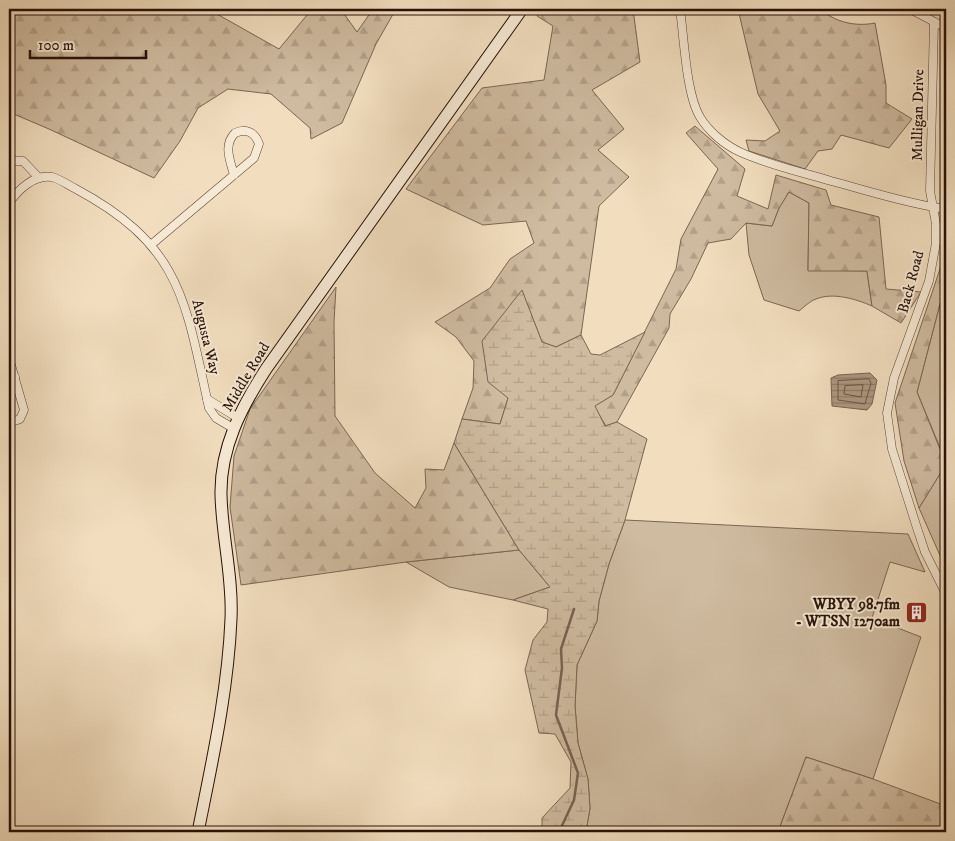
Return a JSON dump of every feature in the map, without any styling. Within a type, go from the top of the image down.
[{"type":"street","name":"Middle Road","points":[[198,832],[213,757],[229,649],[232,594],[221,493],[225,456],[235,423],[266,369],[522,9]]},
{"type":"street","points":[[680,9],[694,103],[701,118],[715,135],[738,151],[760,159],[870,192],[934,208],[946,209]]},
{"type":"street","points":[[910,9],[946,28]]},
{"type":"street","name":"Mulligan Drive","points":[[934,22],[930,191],[934,208]]},
{"type":"street","points":[[152,244],[234,174],[257,154],[257,139],[250,132],[235,133],[228,141],[228,153],[234,174]]},
{"type":"street","points":[[9,161],[23,161],[39,178],[25,185],[9,203]]},
{"type":"street","name":"Augusta Way","points":[[39,178],[51,177],[57,179],[104,204],[125,219],[152,244],[169,270],[191,320],[207,399],[212,414],[235,423]]},
{"type":"street","name":"Back Road","points":[[934,208],[936,243],[929,281],[894,378],[887,413],[892,449],[929,561],[946,594]]},
{"type":"street","points":[[9,358],[24,410],[20,420],[9,423]]},
{"type":"street","points":[[9,385],[15,377]]},
{"type":"street","name":"Augusta Way","points":[[207,399],[235,423]]},
{"type":"green space","points":[[9,9],[208,9],[279,49],[312,9],[342,11],[357,32],[373,9],[396,9],[376,44],[342,123],[311,139],[310,128],[271,94],[228,89],[198,108],[180,141],[154,178],[9,112]]},
{"type":"green space","points":[[542,9],[633,9],[640,62],[592,90],[624,129],[598,150],[629,177],[599,206],[581,335],[556,347],[542,342],[522,291],[508,398],[500,424],[462,419],[473,388],[474,361],[456,337],[435,322],[490,288],[510,259],[534,243],[526,221],[483,225],[406,189],[482,88],[544,80],[553,26],[537,16]]},
{"type":"green space","points":[[738,9],[820,9],[832,17],[853,24],[875,23],[886,85],[886,103],[912,119],[889,148],[841,135],[832,149],[818,151],[805,169],[749,151],[746,140],[765,141],[780,131],[758,94]]},
{"type":"green space","points":[[695,126],[745,169],[737,196],[768,209],[776,175],[826,190],[831,205],[879,217],[886,289],[921,292],[901,323],[872,306],[867,271],[808,271],[809,203],[789,192],[779,208],[772,226],[746,223],[731,239],[708,243],[691,279],[670,314],[669,328],[617,422],[606,426],[594,406],[613,395],[676,269],[681,239],[718,169],[686,133]]},
{"type":"green space","points":[[789,192],[809,203],[808,270],[867,271],[872,306],[852,299],[830,296],[814,300],[799,311],[764,300],[749,255],[746,223],[772,226],[779,208]]},
{"type":"green space","points":[[946,229],[946,281],[917,392],[946,464],[919,508],[904,461],[895,403],[940,269]]},
{"type":"green space","points":[[946,281],[946,462],[917,392]]},
{"type":"green space","points":[[336,287],[334,322],[335,416],[375,473],[415,508],[426,488],[425,469],[444,470],[454,443],[519,550],[406,562],[241,585],[230,507],[234,456],[250,409]]},
{"type":"green space","points":[[522,290],[542,342],[556,347],[581,335],[591,354],[600,355],[645,332],[613,395],[595,406],[605,426],[617,422],[647,439],[625,520],[609,564],[599,601],[597,621],[577,665],[575,706],[578,743],[588,779],[590,808],[586,832],[542,832],[542,818],[570,788],[571,762],[555,734],[539,733],[525,670],[533,640],[547,622],[548,609],[513,600],[550,587],[519,550],[454,443],[462,419],[500,424],[508,398],[488,382],[482,341]]},
{"type":"green space","points":[[946,464],[946,569],[919,508]]},
{"type":"green space","points":[[625,520],[908,534],[925,572],[890,562],[872,618],[921,637],[873,779],[806,757],[778,832],[586,832],[590,808],[588,779],[578,743],[575,706],[577,665],[597,621],[599,601],[609,564]]},
{"type":"green space","points":[[519,550],[550,587],[513,600],[449,587],[406,562]]},
{"type":"green space","points":[[806,757],[946,806],[946,832],[778,832]]},
{"type":"water","points":[[870,373],[877,380],[872,404],[867,410],[832,406],[831,378],[838,375]]},
{"type":"waterway","points":[[559,832],[574,800],[578,773],[556,715],[562,668],[561,649],[574,609]]},
{"type":"place","name":"WBYY 98.7fm - WTSN 1270am","points":[[916,613]]}]
